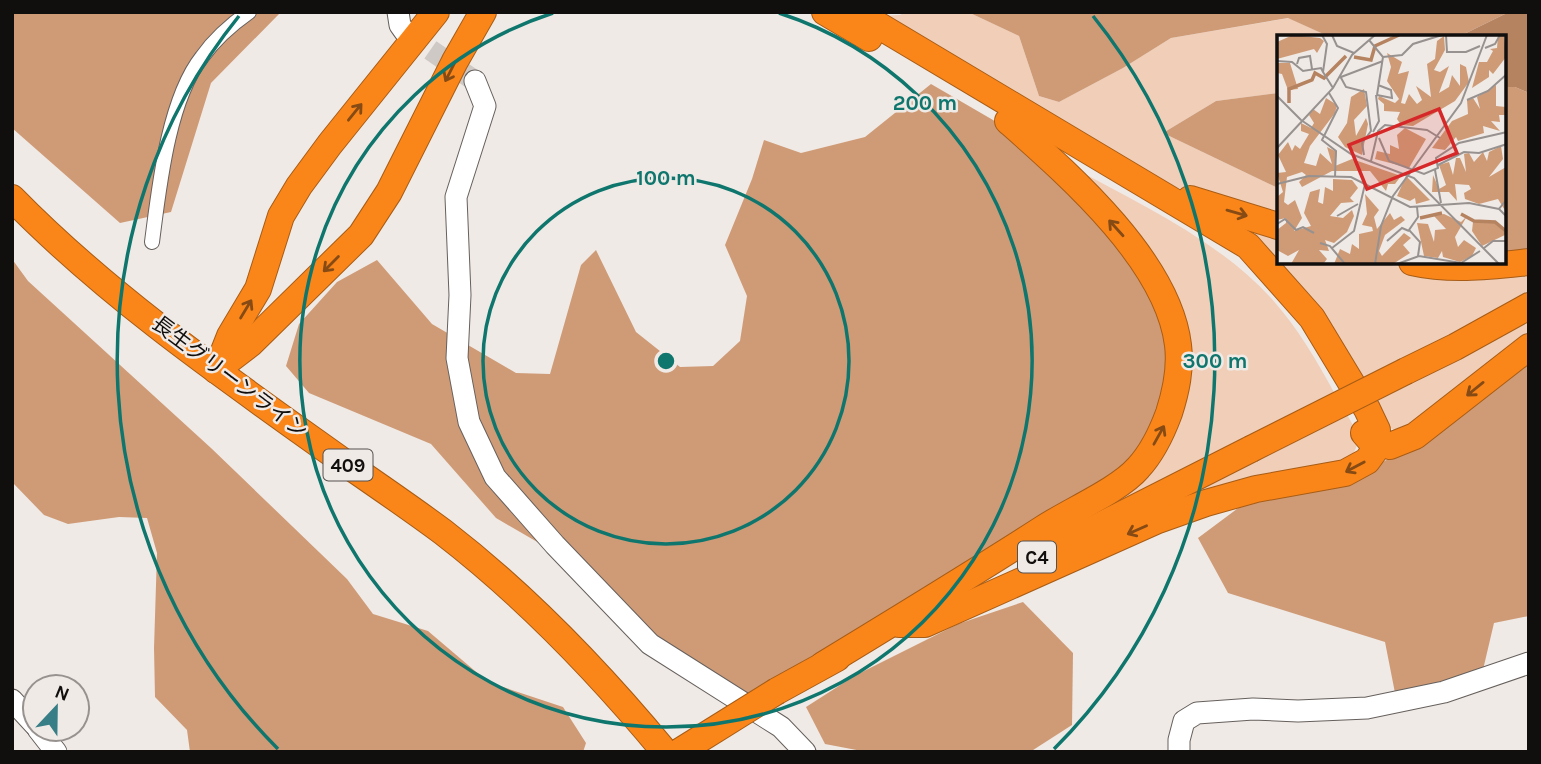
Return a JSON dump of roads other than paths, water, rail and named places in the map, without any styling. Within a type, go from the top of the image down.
[{"type":"highway","points":[[216,370],[230,336],[258,289],[281,216],[299,186],[436,12]]},
{"type":"highway","points":[[216,370],[250,344],[361,235],[389,192],[483,12]]},
{"type":"highway","points":[[825,12],[1233,252],[1305,329],[1361,430],[1370,439],[1390,446],[1415,436],[1529,347]]},
{"type":"highway","points":[[856,12],[1248,246],[1312,318],[1377,430],[1375,450],[1367,461],[1345,473],[1256,489],[1206,503],[1158,520],[925,624],[899,624]]},
{"type":"highway","points":[[823,665],[1104,493],[1137,470],[1162,431],[1177,390],[1178,345],[1164,296],[1118,230],[1067,173],[1008,121]]},
{"type":"highway","points":[[1149,185],[1277,225]]},
{"type":"highway","name":"長生グリーンライン","points":[[12,198],[56,242],[216,370],[443,533],[481,565],[575,649],[665,752]]},
{"type":"highway","points":[[1420,264],[1476,267],[1529,262]]},
{"type":"highway","name":"C4","points":[[679,752],[777,691],[899,624],[975,589],[1455,347],[1529,306]]},
{"type":"street","points":[[152,242],[173,125],[186,83],[201,57],[249,12]]},
{"type":"street","points":[[475,81],[485,106],[456,197],[460,295],[457,358],[469,422],[495,477],[555,545],[650,644],[781,727],[805,752]]},
{"type":"street","points":[[1179,752],[1184,721],[1197,712],[1253,709],[1298,712],[1367,708],[1444,692],[1529,663]]},
{"type":"tunnel","points":[[405,32],[475,81]]}]
